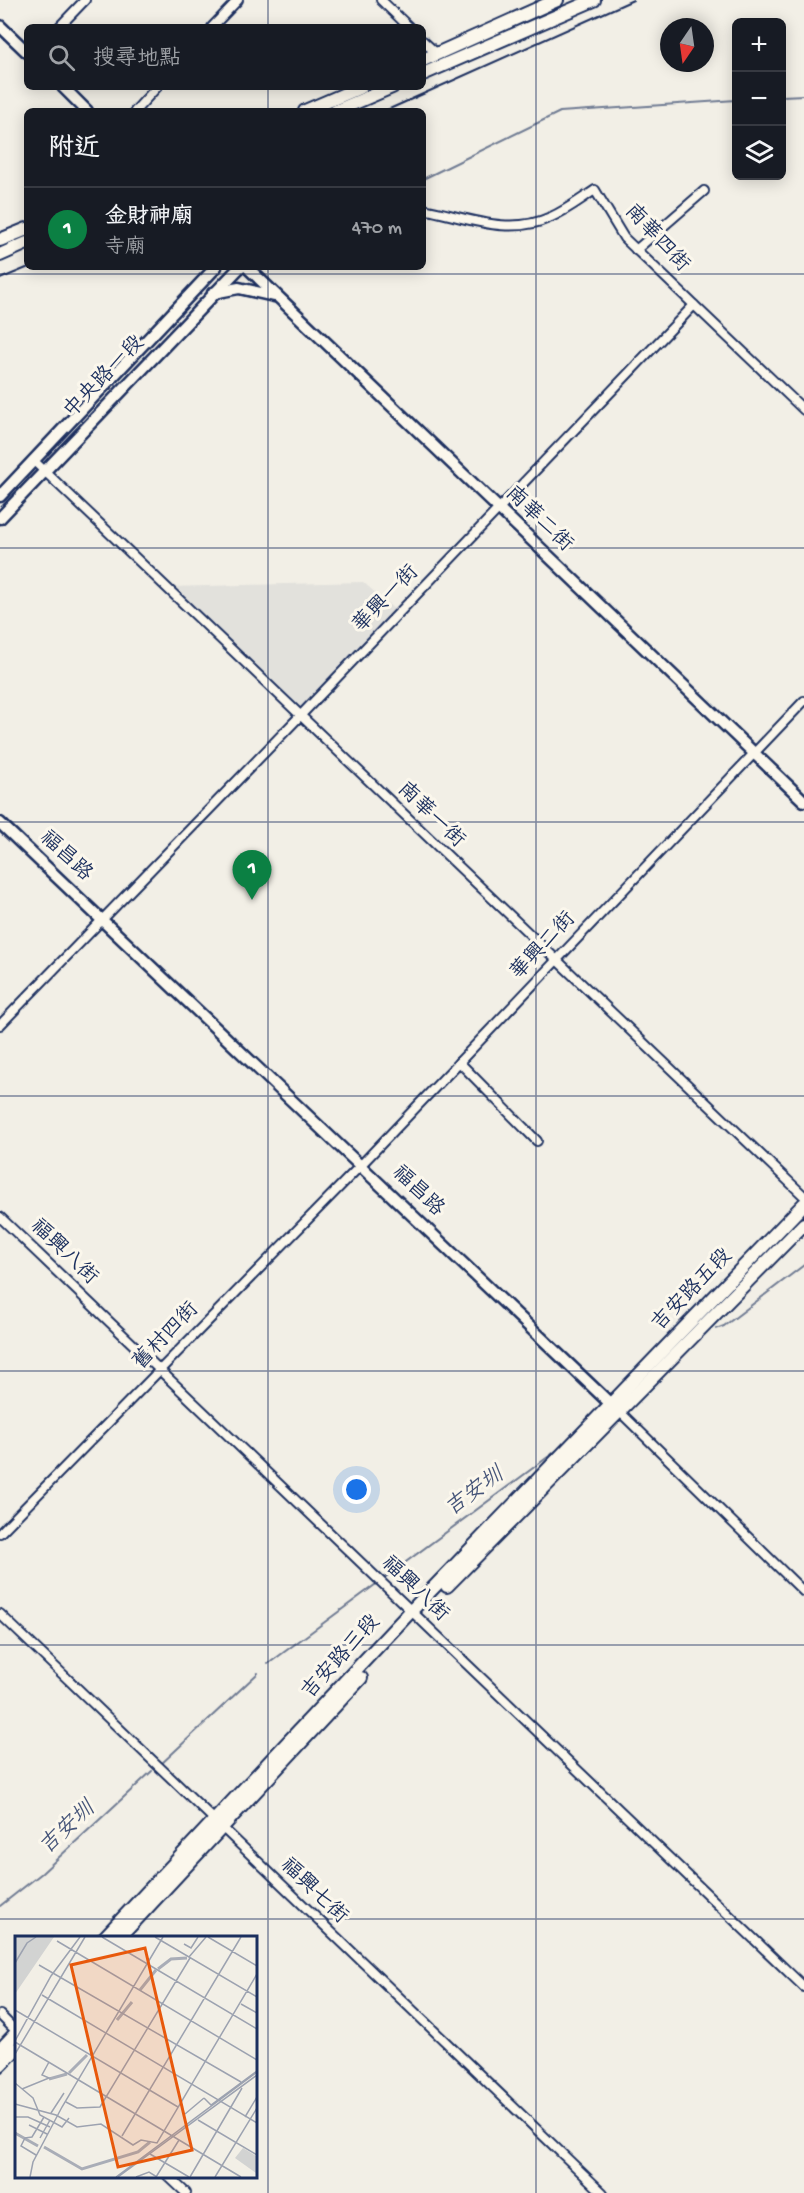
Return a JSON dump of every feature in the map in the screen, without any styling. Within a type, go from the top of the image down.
[{"type":"main road","points":[[426,59],[557,0]]},
{"type":"main road","points":[[426,73],[594,0]]},
{"type":"main road","points":[[312,108],[354,90]]},
{"type":"main road","points":[[343,108],[385,90]]},
{"type":"main road","points":[[0,240],[24,230]]},
{"type":"main road","points":[[0,255],[24,244]]},
{"type":"main road","name":"吉安路五段","points":[[615,1408],[804,1204]]},
{"type":"main road","name":"吉安路五段","points":[[615,1408],[804,1224]]},
{"type":"main road","name":"吉安路三段","points":[[121,1936],[216,1825],[312,1720],[615,1408]]},
{"type":"main road","name":"吉安路三段","points":[[106,1936],[216,1825]]},
{"type":"main road","points":[[0,2050],[15,2033]]},
{"type":"main road","points":[[0,2065],[15,2050]]},
{"type":"street","points":[[61,24],[85,0]]},
{"type":"street","points":[[215,24],[238,0]]},
{"type":"street","points":[[381,0],[406,24]]},
{"type":"street","points":[[0,26],[24,49]]},
{"type":"street","points":[[426,44],[437,54]]},
{"type":"street","points":[[66,90],[84,108]]},
{"type":"street","points":[[138,108],[154,90]]},
{"type":"street","name":"南華四街","points":[[426,210],[486,225],[510,226],[533,223],[552,217],[595,190],[624,238],[804,410]]},
{"type":"street","points":[[636,250],[704,191]]},
{"type":"street","points":[[204,280],[206,270]]},
{"type":"street","name":"中央路一段","points":[[0,496],[213,270]]},
{"type":"street","name":"中央路一段","points":[[0,518],[237,270]]},
{"type":"street","name":"南華二街","points":[[250,270],[804,801]]},
{"type":"street","points":[[213,293],[239,288],[276,296]]},
{"type":"street","name":"華興一街","points":[[0,1025],[300,717],[694,304]]},
{"type":"street","name":"南華一街","points":[[33,460],[555,961],[804,1196]]},
{"type":"street","name":"華興二街","points":[[360,1166],[804,701]]},
{"type":"street","name":"福昌路","points":[[0,823],[615,1408],[804,1592]]},
{"type":"street","points":[[459,1062],[537,1141]]},
{"type":"street","name":"舊村四街","points":[[0,1533],[360,1166]]},
{"type":"street","name":"福興八街","points":[[0,1217],[804,1987]]},
{"type":"street","name":"福興七街","points":[[0,1614],[216,1825],[603,2193]]},
{"type":"street","points":[[0,2015],[15,2031]]},
{"type":"street","points":[[170,2178],[186,2193]]},
{"type":"shaded area","points":[[363,582],[395,610],[299,711],[170,587]]},
{"type":"waterway","points":[[786,96],[804,95]]},
{"type":"waterway","points":[[426,178],[560,112],[732,100]]},
{"type":"waterway","name":"吉安圳","points":[[716,1329],[724,1326],[804,1265]]},
{"type":"waterway","name":"吉安圳","points":[[268,1664],[560,1448]]},
{"type":"waterway","name":"吉安圳","points":[[160,1765],[258,1673]]},
{"type":"waterway","name":"吉安圳","points":[[0,1906],[42,1873],[152,1771]]},
{"type":"railway","points":[[392,108],[633,0]]},
{"type":"railway","points":[[0,279],[24,269]]},
{"type":"place","name":"金財神廟","points":[[252,900]]}]
